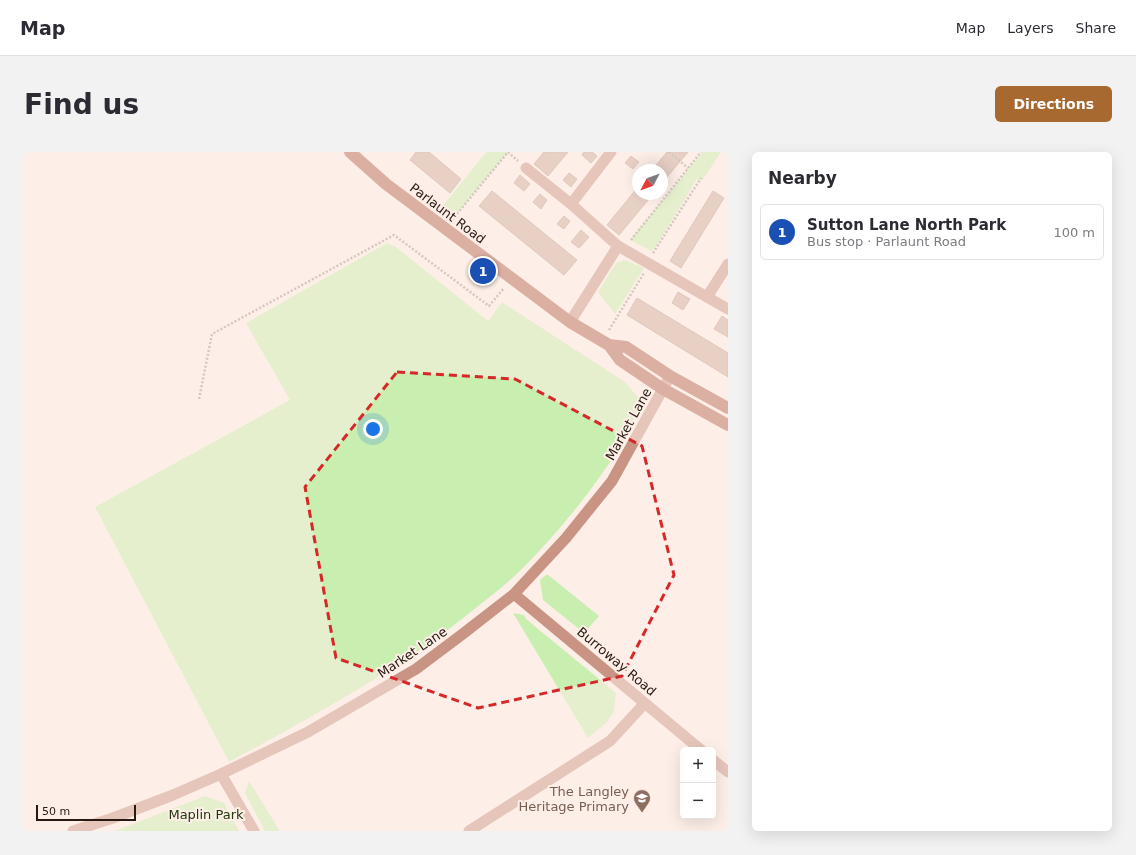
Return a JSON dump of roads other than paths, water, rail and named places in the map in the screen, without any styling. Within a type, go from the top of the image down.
[{"type":"street","name":"Parlaunt Road","points":[[350,152],[386,184],[570,322],[609,345],[620,360],[663,389],[728,425]]},
{"type":"street","points":[[571,204],[610,152]]},
{"type":"street","points":[[526,168],[571,204],[618,246],[651,259],[707,297],[728,309]]},
{"type":"street","points":[[570,322],[618,246]]},
{"type":"street","points":[[707,297],[728,264]]},
{"type":"street","name":"Parlaunt Road","points":[[609,345],[626,347],[670,376],[728,408]]},
{"type":"street","name":"Market Lane","points":[[73,831],[113,818],[221,774],[308,732],[409,673],[464,633],[514,594],[566,538],[612,481],[670,376]]},
{"type":"street","name":"Burroway Road","points":[[514,594],[697,747]]},
{"type":"street","points":[[469,831],[610,741],[645,703]]},
{"type":"street","points":[[716,762],[728,772]]},
{"type":"street","points":[[221,774],[254,831]]},
{"type":"place","name":"Sutton Lane North Park","points":[[483,271]]},
{"type":"place","name":"The Langley Heritage Primary","points":[[642,813]]},
{"type":"park label","name":"Maplin Park","points":[[206,814]]}]
